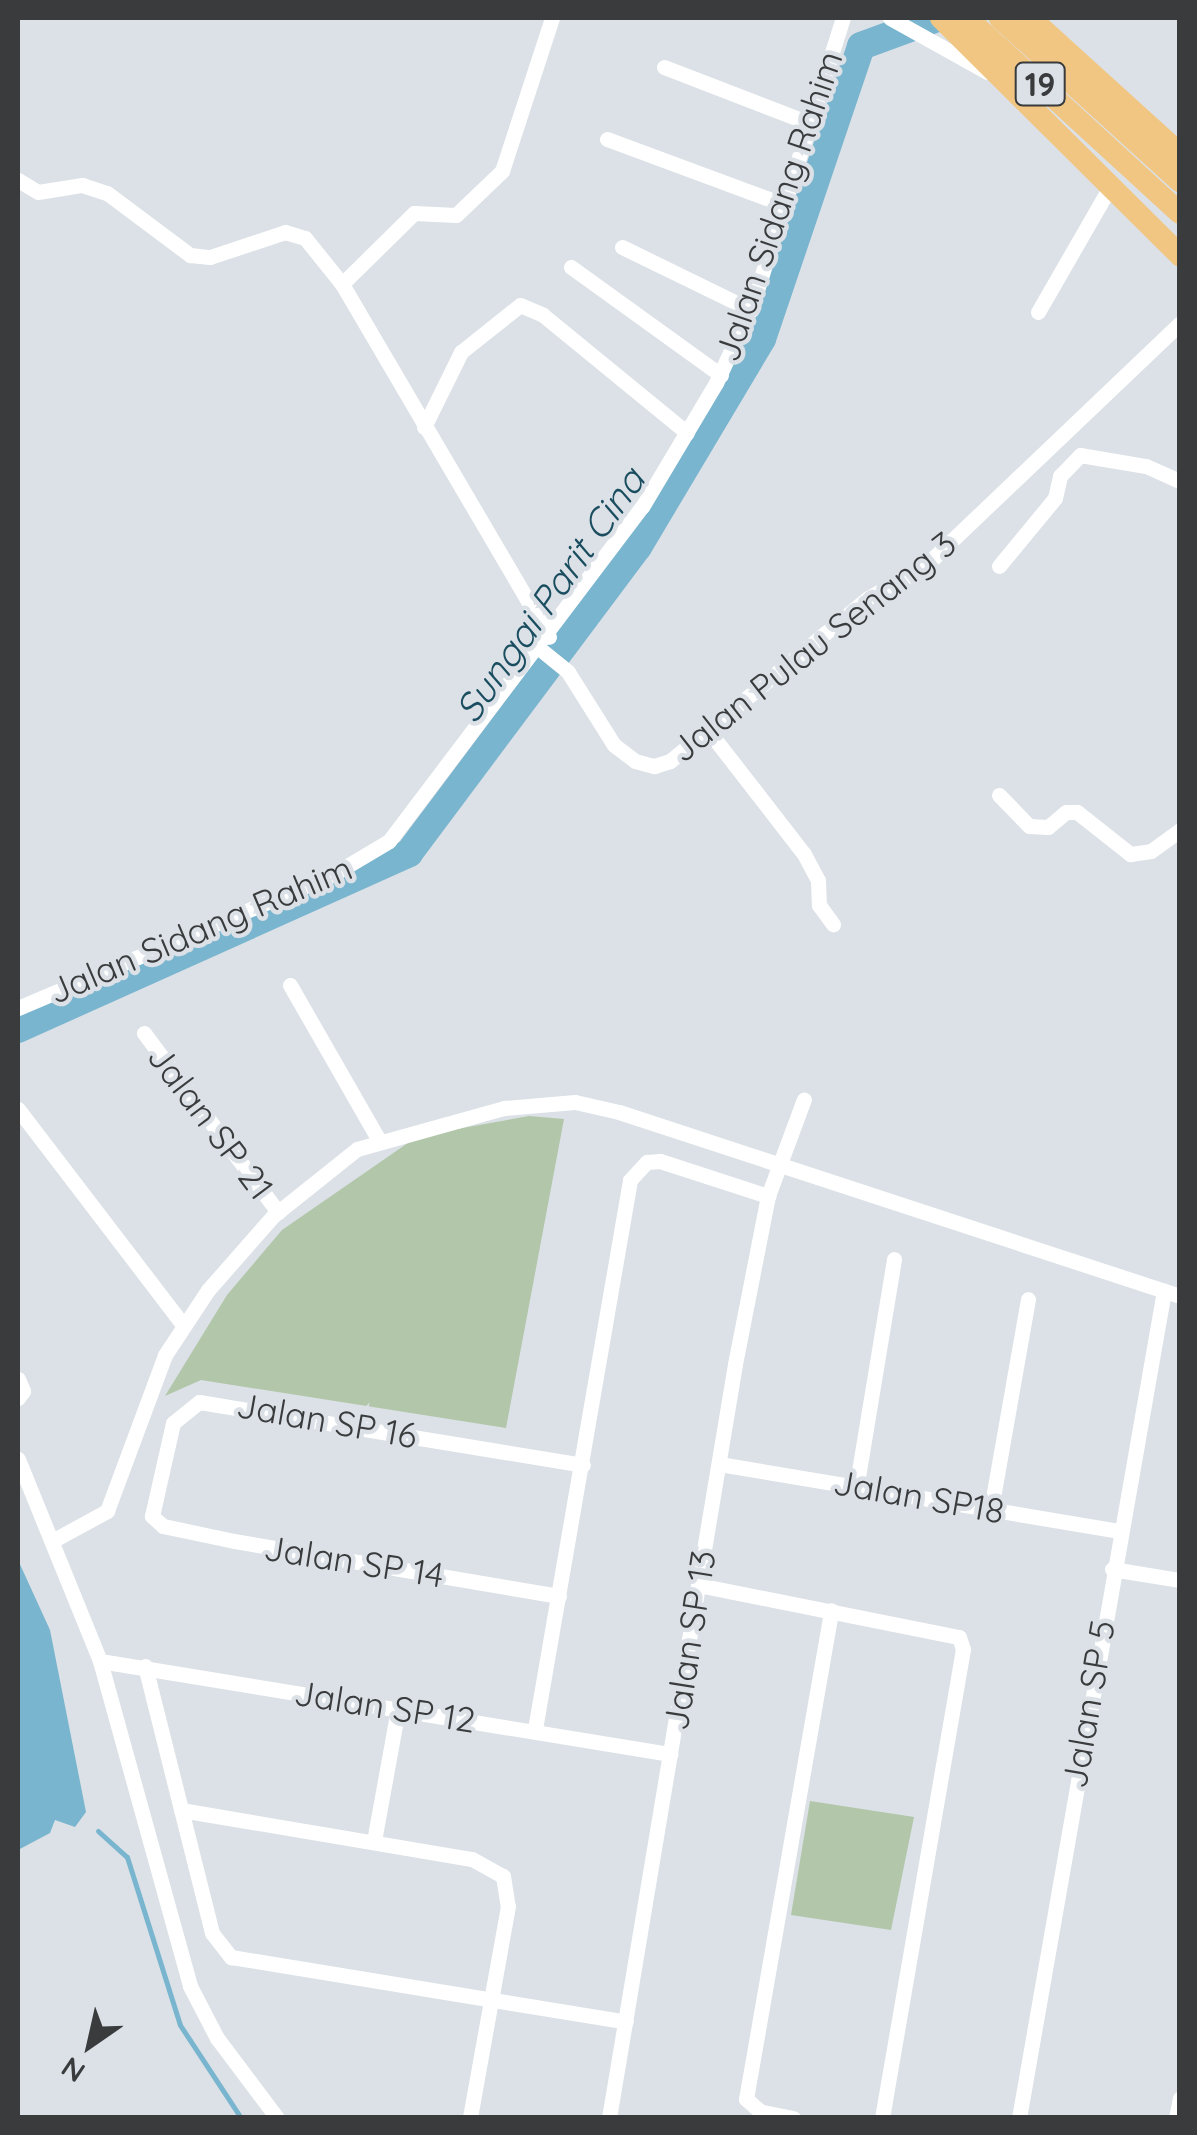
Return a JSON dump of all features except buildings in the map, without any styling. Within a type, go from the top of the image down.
[{"type":"highway","name":"19","points":[[1000,18],[1120,141],[1180,213]]},
{"type":"highway","points":[[1030,18],[1180,154]]},
{"type":"highway","points":[[951,23],[1180,255]]},
{"type":"highway","name":"19","points":[[951,23],[1180,181]]},
{"type":"street","points":[[342,284],[414,213],[456,215],[502,170],[552,18]]},
{"type":"street","name":"Jalan Sidang Rahim","points":[[18,1008],[368,855],[389,841],[549,651],[687,434],[720,375],[750,310],[843,18]]},
{"type":"street","points":[[890,18],[951,23]]},
{"type":"street","points":[[664,66],[809,124]]},
{"type":"street","points":[[608,139],[783,204]]},
{"type":"street","points":[[18,180],[38,192],[82,184],[107,193],[190,254],[210,257],[296,232],[342,284],[549,651]]},
{"type":"street","points":[[1038,312],[1110,188]]},
{"type":"street","points":[[622,246],[750,310]]},
{"type":"street","points":[[571,267],[720,375]]},
{"type":"street","points":[[424,428],[461,352],[520,305],[543,315],[687,434]]},
{"type":"street","name":"Jalan Pulau Senang 3","points":[[549,651],[604,732],[635,761],[654,766],[670,761],[868,598],[924,566],[1180,323]]},
{"type":"street","points":[[999,566],[1055,498],[1060,476],[1080,455],[1146,466],[1180,482]]},
{"type":"street","points":[[707,728],[804,854],[818,880],[819,905],[833,924]]},
{"type":"street","points":[[999,795],[1029,826],[1048,827],[1077,812],[1130,854],[1152,851],[1180,830]]},
{"type":"street","points":[[290,984],[380,1142]]},
{"type":"street","name":"Jalan SP 21","points":[[144,1033],[278,1212]]},
{"type":"street","name":"Jalan SP 13","points":[[610,2118],[698,1584],[768,1196],[804,1099]]},
{"type":"street","points":[[52,1541],[107,1511],[128,1440],[182,1324],[278,1212],[357,1149],[504,1108],[575,1102],[1172,1294]]},
{"type":"street","points":[[18,1109],[182,1324]]},
{"type":"street","points":[[535,1729],[584,1465],[624,1194],[636,1170],[660,1161],[768,1196]]},
{"type":"street","points":[[857,1482],[894,1258]]},
{"type":"street","name":"Jalan SP 5","points":[[1019,2118],[1118,1532],[1172,1294]]},
{"type":"street","points":[[991,1509],[1028,1299]]},
{"type":"street","points":[[18,1378],[18,1398]]},
{"type":"street","name":"Jalan SP 16","points":[[152,1516],[173,1423],[199,1402],[584,1465]]},
{"type":"street","points":[[18,1460],[100,1661],[190,1986],[218,2038],[277,2118]]},
{"type":"street","name":"Jalan SP18","points":[[719,1464],[857,1482],[1118,1532]]},
{"type":"street","name":"Jalan SP 14","points":[[152,1516],[164,1526],[234,1541],[559,1596]]},
{"type":"street","points":[[1112,1569],[1180,1580]]},
{"type":"street","points":[[698,1584],[948,1630],[962,1649],[882,2118]]},
{"type":"street","points":[[793,2118],[761,2112],[746,2099],[830,1610]]},
{"type":"street","name":"Jalan SP 12","points":[[100,1661],[670,1754]]},
{"type":"street","points":[[145,1666],[212,1933],[231,1957],[626,2022]]},
{"type":"street","points":[[374,1841],[398,1708]]},
{"type":"street","points":[[181,1810],[472,1860],[504,1876],[508,1906],[470,2118]]},
{"type":"street","points":[[1176,2118],[1180,2098]]},
{"type":"green space","points":[[529,1116],[564,1119],[506,1428],[201,1380],[165,1396],[227,1295],[282,1230],[418,1136]]},
{"type":"green space","points":[[810,1801],[914,1817],[891,1930],[791,1915]]},
{"type":"water","points":[[18,1560],[50,1630],[86,1812],[75,1827],[55,1820],[50,1833],[18,1850]]},
{"type":"waterway","name":"Sungai Parit Cina","points":[[18,1029],[409,853],[638,547],[762,339],[861,46],[937,18]]},
{"type":"waterway","points":[[98,1831],[127,1857],[180,2025],[241,2118]]}]
